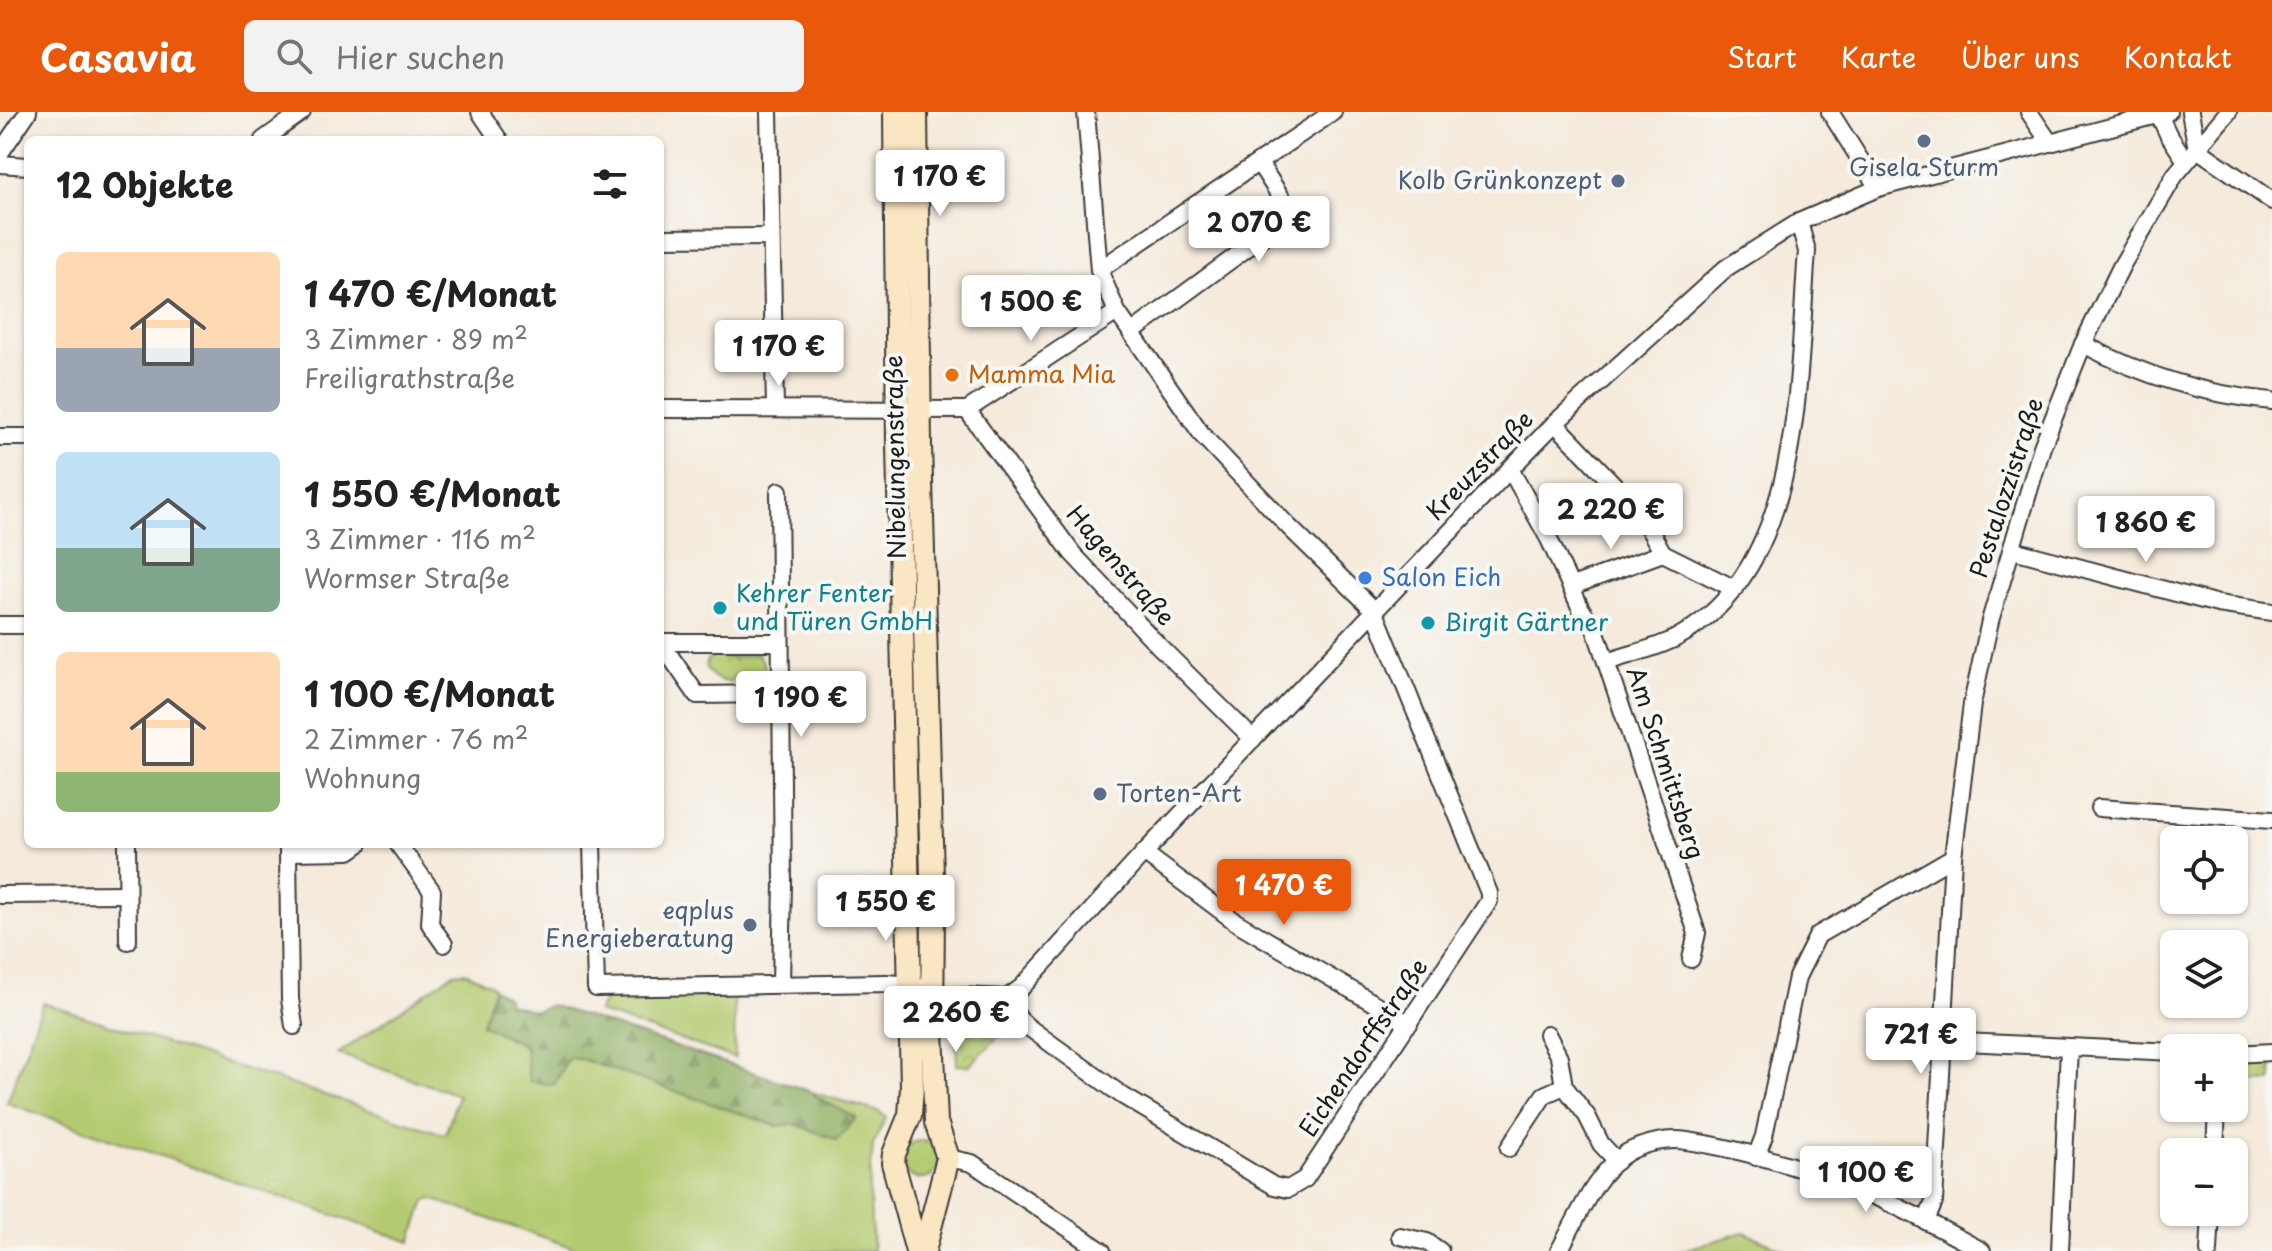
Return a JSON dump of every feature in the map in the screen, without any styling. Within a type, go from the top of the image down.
[{"type":"street","points":[[0,153],[28,112]]},
{"type":"street","points":[[269,136],[302,112]]},
{"type":"street","points":[[480,112],[496,136]]},
{"type":"street","points":[[769,112],[775,408]]},
{"type":"street","points":[[895,112],[909,410],[912,1088],[910,1115],[894,1154],[894,1169],[917,1251]]},
{"type":"street","name":"Nibelungenstraße","points":[[916,112],[909,410],[933,912],[936,1122],[945,1150],[942,1181],[924,1251]]},
{"type":"street","points":[[1086,112],[1099,270],[1117,312],[1203,436],[1288,526],[1374,610]]},
{"type":"street","points":[[1099,270],[1333,112]]},
{"type":"street","points":[[1830,112],[1878,188]]},
{"type":"street","points":[[2029,112],[2050,143]]},
{"type":"street","points":[[2190,112],[2192,155]]},
{"type":"street","name":"Pestalozzistraße","points":[[1926,1221],[1934,1202],[1953,857],[1976,683],[1990,621],[2042,447],[2083,344],[2142,230],[2175,175],[2228,112]]},
{"type":"street","points":[[2164,114],[2168,134],[2192,155],[2272,201]]},
{"type":"street","name":"Kreuzstraße","points":[[1007,998],[1022,987],[1144,853],[1555,423],[1726,268],[1799,222],[1878,188],[2164,114]]},
{"type":"street","points":[[1131,333],[1262,237],[1290,211],[1259,163]]},
{"type":"street","points":[[0,164],[24,166]]},
{"type":"street","points":[[1607,662],[1675,639],[1708,616],[1735,589],[1759,546],[1774,511],[1793,434],[1807,251],[1799,222]]},
{"type":"street","points":[[664,238],[770,237]]},
{"type":"street","points":[[664,409],[967,410],[1117,312]]},
{"type":"street","points":[[2083,344],[2123,365],[2185,384],[2272,401]]},
{"type":"street","name":"Hagenstraße","points":[[967,410],[1072,553],[1126,612],[1253,739]]},
{"type":"street","points":[[1555,423],[1638,510],[1663,553],[1735,589]]},
{"type":"street","points":[[0,437],[24,437]]},
{"type":"street","name":"Am Schmittsberg","points":[[1510,469],[1549,539],[1581,609],[1595,629],[1697,933],[1691,959]]},
{"type":"street","points":[[779,491],[783,883],[781,984]]},
{"type":"street","points":[[2013,550],[2218,604],[2272,612]]},
{"type":"street","points":[[1572,586],[1663,553]]},
{"type":"street","name":"Eichendorffstraße","points":[[1007,998],[1019,1019],[1028,1027],[1123,1096],[1274,1186],[1288,1189],[1305,1179],[1487,908],[1489,893],[1374,610]]},
{"type":"street","points":[[0,625],[24,625]]},
{"type":"street","points":[[664,643],[779,642]]},
{"type":"street","points":[[664,649],[697,695],[780,694]]},
{"type":"street","points":[[2099,808],[2272,820]]},
{"type":"street","points":[[127,848],[128,941]]},
{"type":"street","points":[[294,1026],[290,999],[288,848],[349,851],[353,848]]},
{"type":"street","points":[[401,848],[432,891],[430,924],[444,944]]},
{"type":"street","points":[[592,848],[596,988],[910,984],[933,994],[1007,998]]},
{"type":"street","points":[[1144,853],[1236,922],[1409,1024]]},
{"type":"street","points":[[1756,1157],[1764,1136],[1797,977],[1818,935],[1953,857]]},
{"type":"street","points":[[0,895],[127,894]]},
{"type":"street","points":[[1547,1034],[1559,1057],[1564,1086],[1587,1116],[1601,1144],[1617,1161]]},
{"type":"street","points":[[1943,1041],[2160,1051]]},
{"type":"street","points":[[2060,1251],[2069,1047]]},
{"type":"street","points":[[2248,1053],[2272,1052]]},
{"type":"street","points":[[1509,1148],[1544,1095],[1564,1086]]},
{"type":"street","points":[[901,1139],[922,1132],[1102,1251]]},
{"type":"street","points":[[1559,1251],[1602,1177],[1617,1161],[1639,1147],[1660,1141],[1685,1140],[1756,1157],[1873,1196],[1982,1251]]},
{"type":"street","points":[[899,1180],[921,1188],[942,1181]]},
{"type":"street","points":[[2209,1251],[2210,1226]]},
{"type":"street","points":[[1400,1236],[1427,1242],[1440,1251]]},
{"type":"green space","points":[[715,653],[725,653],[733,658],[758,654],[766,670],[759,686],[751,685],[744,676],[735,677],[729,682],[715,678],[706,667],[707,660]]},
{"type":"green space","points":[[909,734],[924,734],[928,940],[914,941]]},
{"type":"green space","points":[[465,972],[494,988],[482,1024],[542,1051],[581,1059],[777,1126],[795,1124],[837,1139],[856,1118],[815,1096],[815,1093],[879,1112],[886,1117],[873,1145],[869,1188],[873,1251],[583,1251],[432,1199],[425,1201],[411,1242],[7,1103],[43,1003],[443,1134],[458,1095],[338,1054],[454,973]]},
{"type":"green space","points":[[494,989],[506,996],[509,1004],[536,1011],[551,1005],[815,1093],[815,1096],[856,1118],[837,1140],[795,1124],[777,1126],[581,1059],[568,1058],[554,1085],[529,1081],[525,1046],[482,1024]]},
{"type":"green space","points":[[734,994],[735,1058],[598,1012],[607,995]]},
{"type":"green space","points":[[979,1019],[984,1033],[997,1038],[969,1066],[957,1065],[956,1030],[965,1021]]},
{"type":"green space","points":[[2248,1061],[2272,1062],[2272,1082],[2248,1081]]},
{"type":"green space","points":[[921,1141],[934,1147],[940,1160],[934,1173],[921,1179],[908,1173],[902,1160],[908,1147]]},
{"type":"green space","points":[[1744,1232],[1787,1251],[1680,1251]]},
{"type":"place","name":"Gisela Sturm","points":[[1924,141]]},
{"type":"place","name":"Kolb Grünkonzept","points":[[1618,181]]},
{"type":"place","name":"Mamma Mia","points":[[952,375]]},
{"type":"place","name":"Salon Eich","points":[[1365,578]]},
{"type":"place","name":"Kehrer Fenter und Türen GmbH","points":[[720,608]]},
{"type":"place","name":"Birgit Gärtner","points":[[1428,623]]},
{"type":"place","name":"Torten-Art","points":[[1100,794]]},
{"type":"place","name":"eqplus Energieberatung","points":[[750,925]]}]
